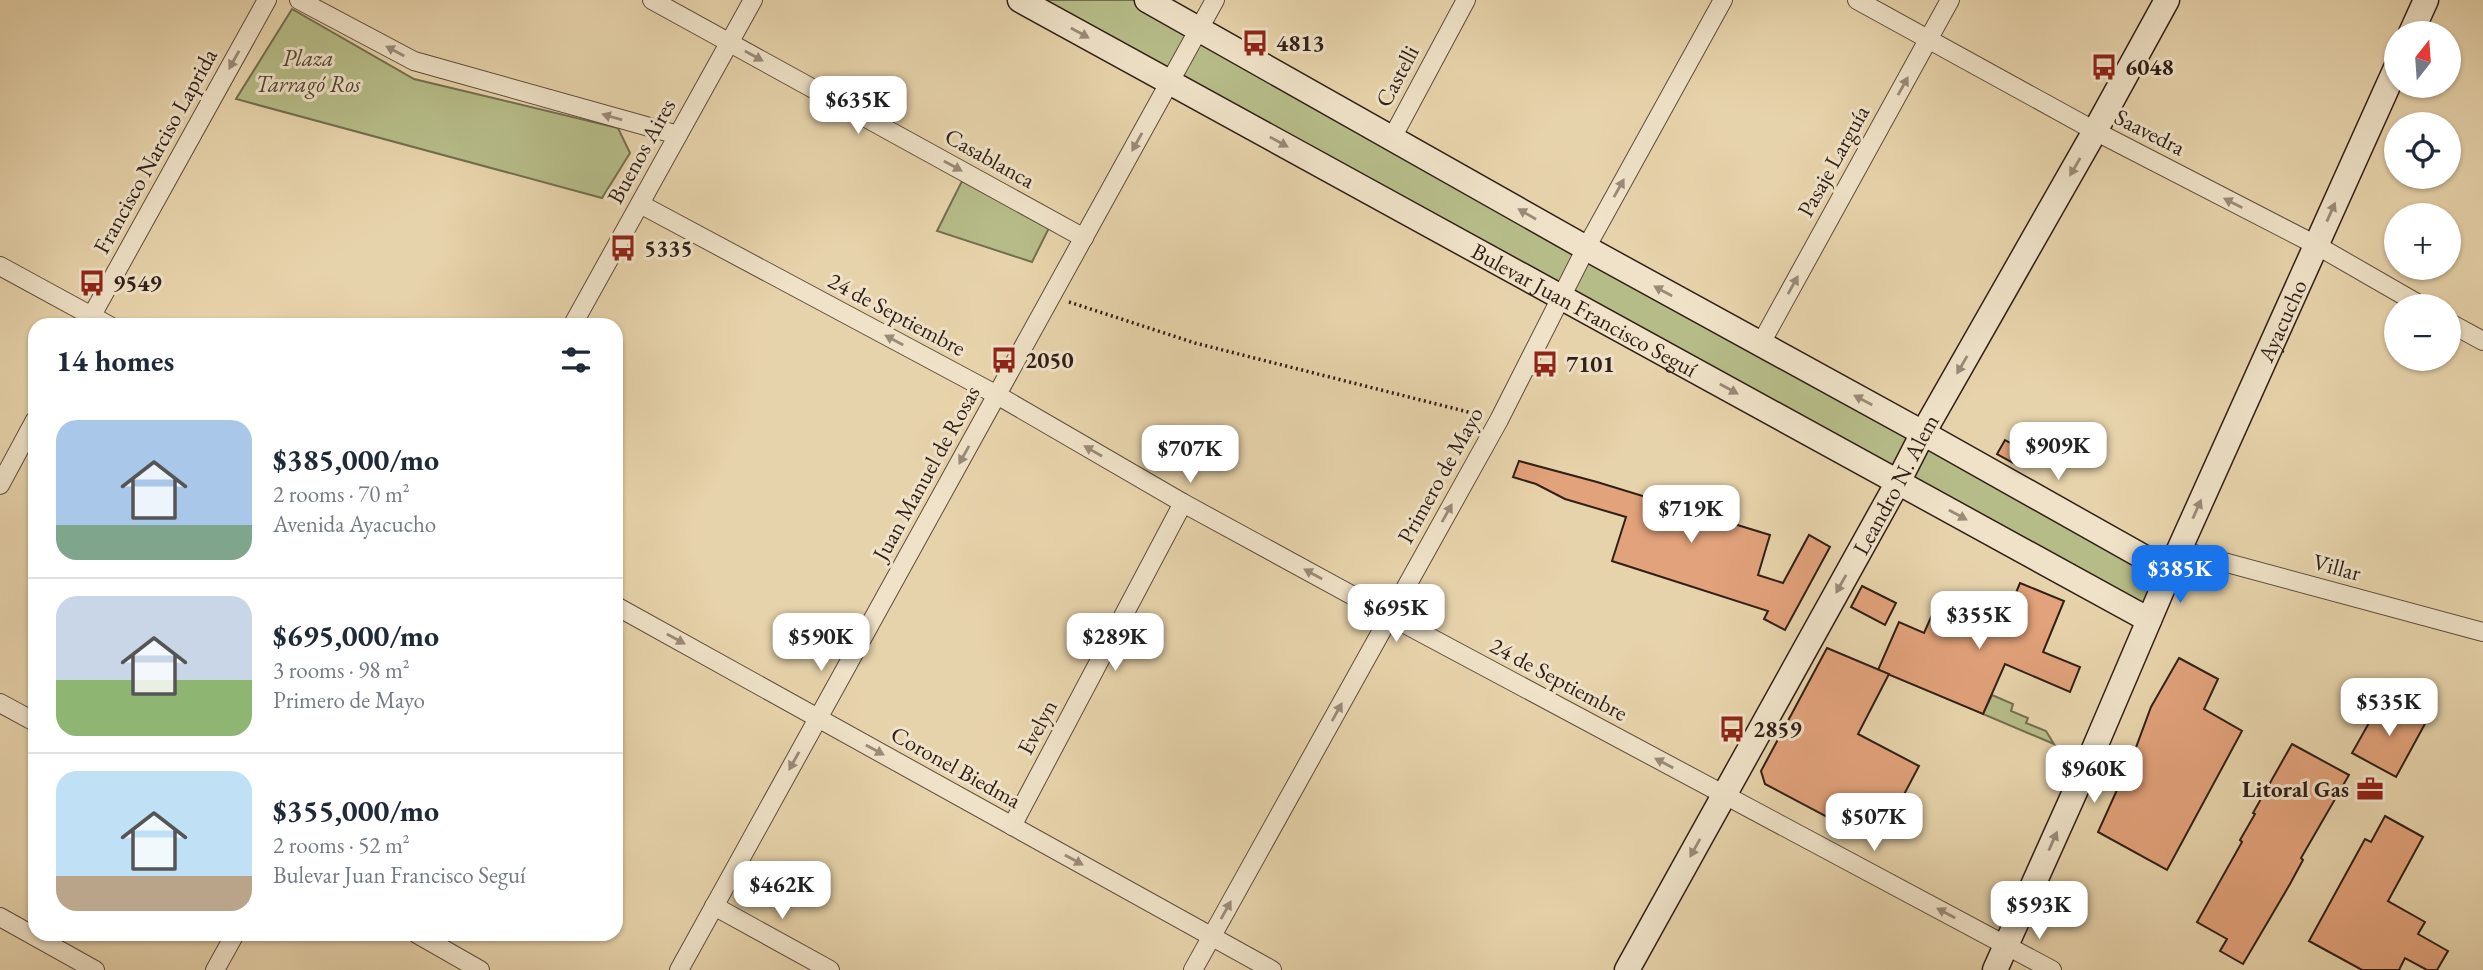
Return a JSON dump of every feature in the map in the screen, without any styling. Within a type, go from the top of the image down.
[{"type":"main road","name":"Bulevar Juan Francisco Seguí","points":[[1020,0],[2149,620]]},
{"type":"main road","points":[[1147,0],[1760,345],[1923,433],[2174,561]]},
{"type":"main road","name":"Leandro N. Alem","points":[[1627,970],[1923,433],[2167,0]]},
{"type":"main road","points":[[2416,21],[2426,0]]},
{"type":"main road","name":"Ayacucho","points":[[1995,970],[2174,561],[2384,95]]},
{"type":"street","name":"Francisco Narciso Laprida","points":[[90,318],[267,0]]},
{"type":"street","points":[[299,0],[414,61],[678,135]]},
{"type":"street","name":"Casablanca","points":[[652,0],[1084,238]]},
{"type":"street","name":"Buenos Aires","points":[[576,318],[753,0]]},
{"type":"street","name":"Juan Manuel de Rosas","points":[[679,970],[1215,0]]},
{"type":"street","name":"Castelli","points":[[1392,138],[1466,0]]},
{"type":"street","name":"Primero de Mayo","points":[[1193,970],[1499,420],[1586,248],[1723,0]]},
{"type":"street","name":"Saavedra","points":[[1857,0],[2095,131],[2316,245],[2401,294]]},
{"type":"street","name":"Pasaje Larguía","points":[[1760,345],[1950,0]]},
{"type":"street","name":"24 de Septiembre","points":[[640,204],[997,395],[1183,503],[1390,617],[2052,970]]},
{"type":"street","points":[[0,266],[86,318]]},
{"type":"street","points":[[2461,328],[2483,341]]},
{"type":"street","points":[[0,485],[28,433]]},
{"type":"street","name":"Evelyn","points":[[1012,826],[1183,503]]},
{"type":"street","name":"Villar","points":[[2174,561],[2483,632]]},
{"type":"street","name":"Coronel Biedma","points":[[623,610],[1272,970]]},
{"type":"street","points":[[0,702],[28,718]]},
{"type":"street","points":[[715,906],[830,970]]},
{"type":"street","points":[[0,917],[28,933]]},
{"type":"street","points":[[43,941],[95,970]]},
{"type":"street","points":[[215,970],[230,941]]},
{"type":"street","points":[[429,941],[480,970]]},
{"type":"path","points":[[1052,296],[1195,343],[1499,420]]},
{"type":"green space","points":[[1020,0],[1147,0],[2170,572],[2149,620]]},
{"type":"green space","name":"Plaza Tarragó Ros","points":[[292,9],[414,79],[618,128],[630,153],[602,198],[236,99]]},
{"type":"green space","points":[[962,181],[1049,228],[1032,262],[937,231]]},
{"type":"green space","points":[[1992,695],[2013,704],[2011,711],[2028,718],[2026,723],[2046,731],[2054,744],[1983,714]]},
{"type":"building","points":[[2005,440],[2023,450],[2015,464],[1997,454]]},
{"type":"building","points":[[1519,461],[1770,535],[1758,575],[1783,583],[1809,535],[1830,547],[1785,630],[1764,619],[1768,611],[1612,561],[1626,517],[1565,499],[1536,484],[1513,477]]},
{"type":"building","points":[[2020,583],[2064,601],[2043,652],[2080,667],[2070,692],[2005,664],[1983,714],[1878,670],[1899,622],[1924,633],[1936,606],[1999,633]]},
{"type":"building","points":[[1862,586],[1896,603],[1885,625],[1851,607]]},
{"type":"building","points":[[1827,648],[1889,674],[1858,734],[1919,766],[1878,844],[1765,784],[1761,771]]},
{"type":"building","points":[[2179,658],[2218,679],[2204,709],[2242,731],[2167,870],[2098,832],[2151,707]]},
{"type":"building","points":[[2383,698],[2426,722],[2396,777],[2352,753]]},
{"type":"building","points":[[2292,744],[2349,775],[2243,964],[2220,951],[2227,939],[2197,922]]},
{"type":"building","points":[[2385,816],[2423,837],[2388,901],[2425,922],[2418,934],[2448,951],[2437,970],[2427,970],[2405,958],[2399,970],[2362,970],[2309,941],[2365,839],[2371,842]]},
{"type":"place","name":"4813","points":[[1255,43]]},
{"type":"place","name":"6048","points":[[2104,67]]},
{"type":"place","name":"5335","points":[[623,248]]},
{"type":"place","name":"9549","points":[[92,283]]},
{"type":"place","name":"2050","points":[[1004,360]]},
{"type":"place","name":"7101","points":[[1545,364]]},
{"type":"place","name":"2859","points":[[1732,729]]},
{"type":"place","name":"Litoral Gas","points":[[2370,789]]}]
